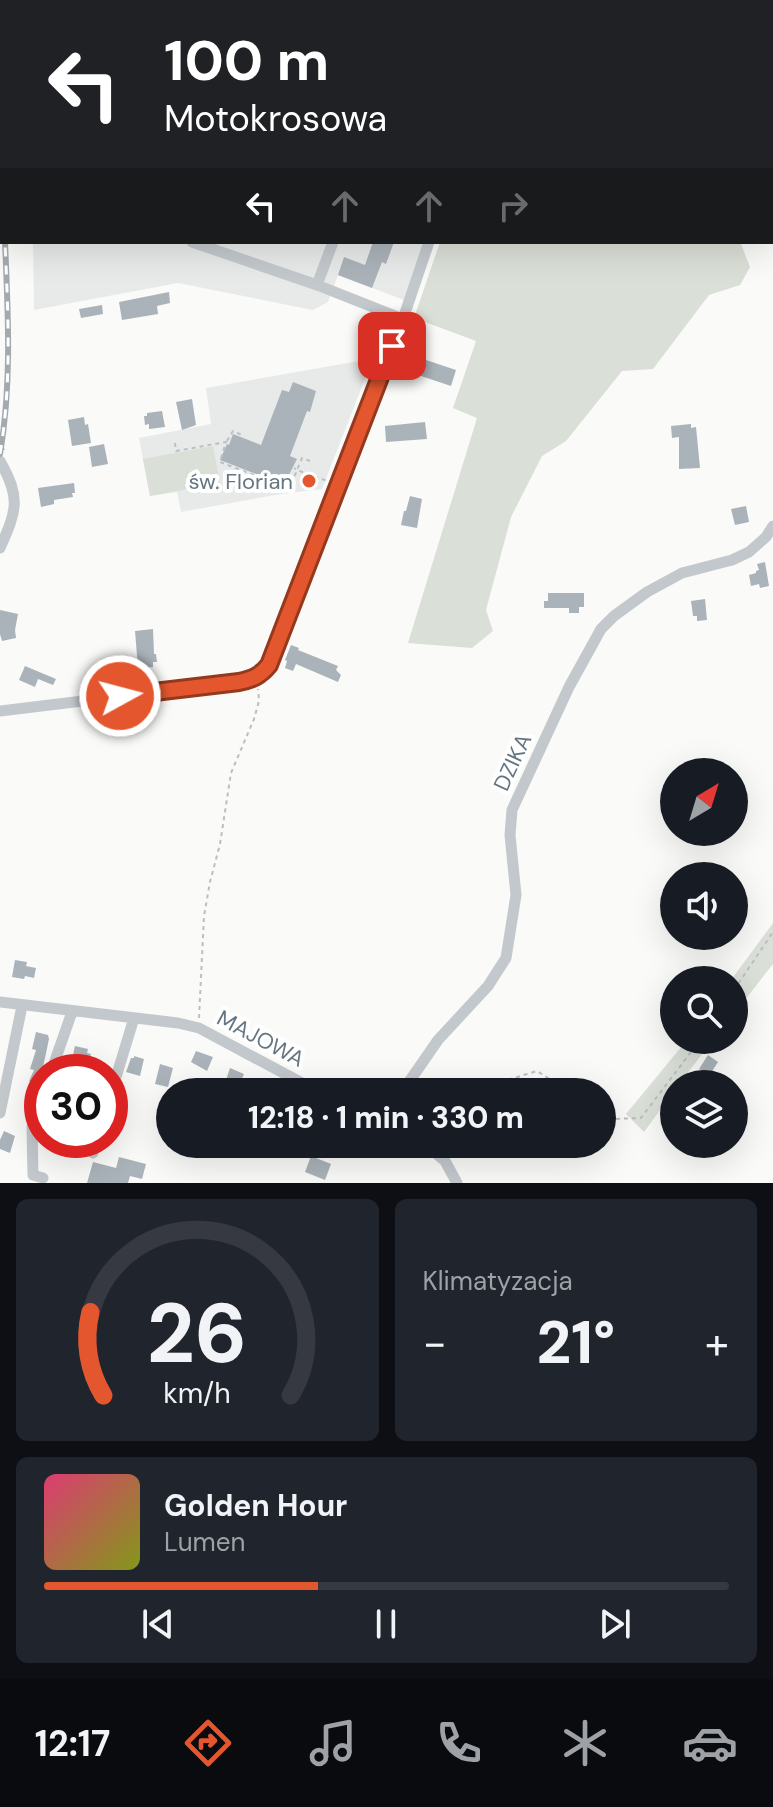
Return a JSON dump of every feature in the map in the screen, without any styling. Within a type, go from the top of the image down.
[{"type":"street","points":[[198,244],[317,285],[403,319]]},
{"type":"street","points":[[317,285],[332,244]]},
{"type":"street","points":[[0,711],[239,682],[262,674],[269,665],[339,485],[428,244]]},
{"type":"street","points":[[0,461],[11,481],[15,499],[13,517],[0,548]]},
{"type":"street","name":"DZIKA","points":[[412,1078],[438,1040],[488,986],[506,958],[516,895],[510,835],[512,810],[569,687],[601,629],[647,592],[682,573],[732,560],[749,552],[773,526]]},
{"type":"street","name":"MAJOWA","points":[[0,1002],[199,1028],[293,1078]]},
{"type":"street","points":[[0,1113],[22,1006]]},
{"type":"street","points":[[57,1054],[72,1012]]},
{"type":"street","points":[[123,1054],[134,1018]]},
{"type":"street","points":[[32,1158],[33,1175],[43,1178]]},
{"type":"street","points":[[441,1158],[457,1183]]},
{"type":"path","points":[[244,436],[233,431],[220,462],[285,487],[289,478],[293,480],[302,458],[310,461]]},
{"type":"path","points":[[175,443],[176,451],[226,442]]},
{"type":"path","points":[[296,469],[339,485]]},
{"type":"path","points":[[199,1028],[204,916],[231,773],[259,701],[254,678]]},
{"type":"path","points":[[748,969],[773,932]]},
{"type":"path","points":[[616,1119],[641,1118],[689,1054]]},
{"type":"path","points":[[514,1078],[537,1071],[548,1078]]},
{"type":"shaded area","points":[[33,244],[423,244],[404,300],[338,275],[328,302],[313,310],[178,283],[34,310]]},
{"type":"shaded area","points":[[439,244],[741,244],[750,267],[740,285],[709,295],[653,369],[622,371],[566,441],[542,456],[511,517],[486,610],[493,631],[472,648],[408,643],[477,418],[453,408],[476,341],[414,318]]},
{"type":"shaded area","points":[[359,361],[370,366],[322,489],[181,512],[177,492],[150,496],[139,438],[211,424],[206,388]]},
{"type":"shaded area","points":[[213,446],[220,483],[150,496],[143,459]]},
{"type":"shaded area","points":[[773,923],[773,964],[748,996],[748,966],[741,966]]},
{"type":"shaded area","points":[[675,1054],[702,1054],[690,1070],[662,1070]]},
{"type":"shaded area","points":[[660,1073],[660,1110],[644,1132],[626,1114]]},
{"type":"building","points":[[372,244],[393,244],[372,288],[338,275],[344,257],[365,265]]},
{"type":"building","points":[[169,292],[170,303],[157,306],[158,314],[122,320],[119,302]]},
{"type":"building","points":[[102,305],[103,314],[81,318],[79,309]]},
{"type":"building","points":[[417,357],[456,370],[451,386],[412,373]]},
{"type":"building","points":[[293,382],[316,391],[290,456],[297,459],[284,485],[220,460],[233,434],[261,445],[282,390],[289,392]]},
{"type":"building","points":[[192,399],[196,425],[182,430],[176,402]]},
{"type":"building","points":[[162,411],[165,427],[149,429],[144,416]]},
{"type":"building","points":[[84,417],[91,443],[72,446],[68,420]]},
{"type":"building","points":[[425,422],[427,439],[386,442],[385,426]]},
{"type":"building","points":[[691,424],[691,428],[696,427],[700,468],[679,469],[679,437],[672,438],[671,426]]},
{"type":"building","points":[[104,444],[108,464],[92,467],[89,447]]},
{"type":"building","points":[[74,483],[73,497],[54,500],[54,504],[41,507],[38,488]]},
{"type":"building","points":[[410,496],[422,499],[417,528],[401,525]]},
{"type":"building","points":[[746,506],[749,522],[735,525],[731,509]]},
{"type":"building","points":[[765,562],[769,586],[751,586],[749,575],[759,570],[757,564]]},
{"type":"building","points":[[548,593],[584,593],[584,607],[579,607],[579,613],[569,613],[569,608],[544,608]]},
{"type":"building","points":[[705,599],[707,620],[697,621],[691,601]]},
{"type":"building","points":[[0,610],[18,614],[16,638],[2,641]]},
{"type":"building","points":[[153,629],[157,662],[153,662],[153,667],[138,668],[135,631]]},
{"type":"building","points":[[291,645],[338,666],[336,670],[341,675],[338,682],[296,664],[293,671],[285,668]]},
{"type":"building","points":[[25,666],[56,679],[53,685],[38,679],[35,687],[19,680]]},
{"type":"building","points":[[15,960],[27,962],[26,966],[36,968],[34,978],[12,977]]},
{"type":"building","points":[[36,1032],[48,1035],[46,1054],[35,1054],[36,1050],[32,1049]]},
{"type":"building","points":[[75,1046],[88,1049],[87,1053],[91,1054],[73,1054]]},
{"type":"building","points":[[196,1051],[213,1057],[207,1071],[191,1062]]},
{"type":"building","points":[[708,1055],[718,1062],[713,1070],[699,1069]]},
{"type":"building","points":[[131,1058],[144,1059],[140,1076],[128,1073]]},
{"type":"building","points":[[160,1064],[173,1068],[170,1078],[156,1078]]},
{"type":"building","points":[[230,1068],[244,1074],[242,1078],[227,1078]]},
{"type":"building","points":[[4,1131],[15,1136],[10,1153],[0,1149]]},
{"type":"building","points":[[119,1158],[146,1164],[142,1179],[130,1176],[128,1183],[87,1183],[93,1162],[116,1168]]},
{"type":"building","points":[[310,1158],[331,1164],[325,1180],[305,1172]]},
{"type":"railway","points":[[0,454],[8,374],[5,244]]},
{"type":"place","name":"św. Florian","points":[[309,481]]},
{"type":"route","points":[[120,696],[239,682],[262,674],[269,665],[392,346]]}]
